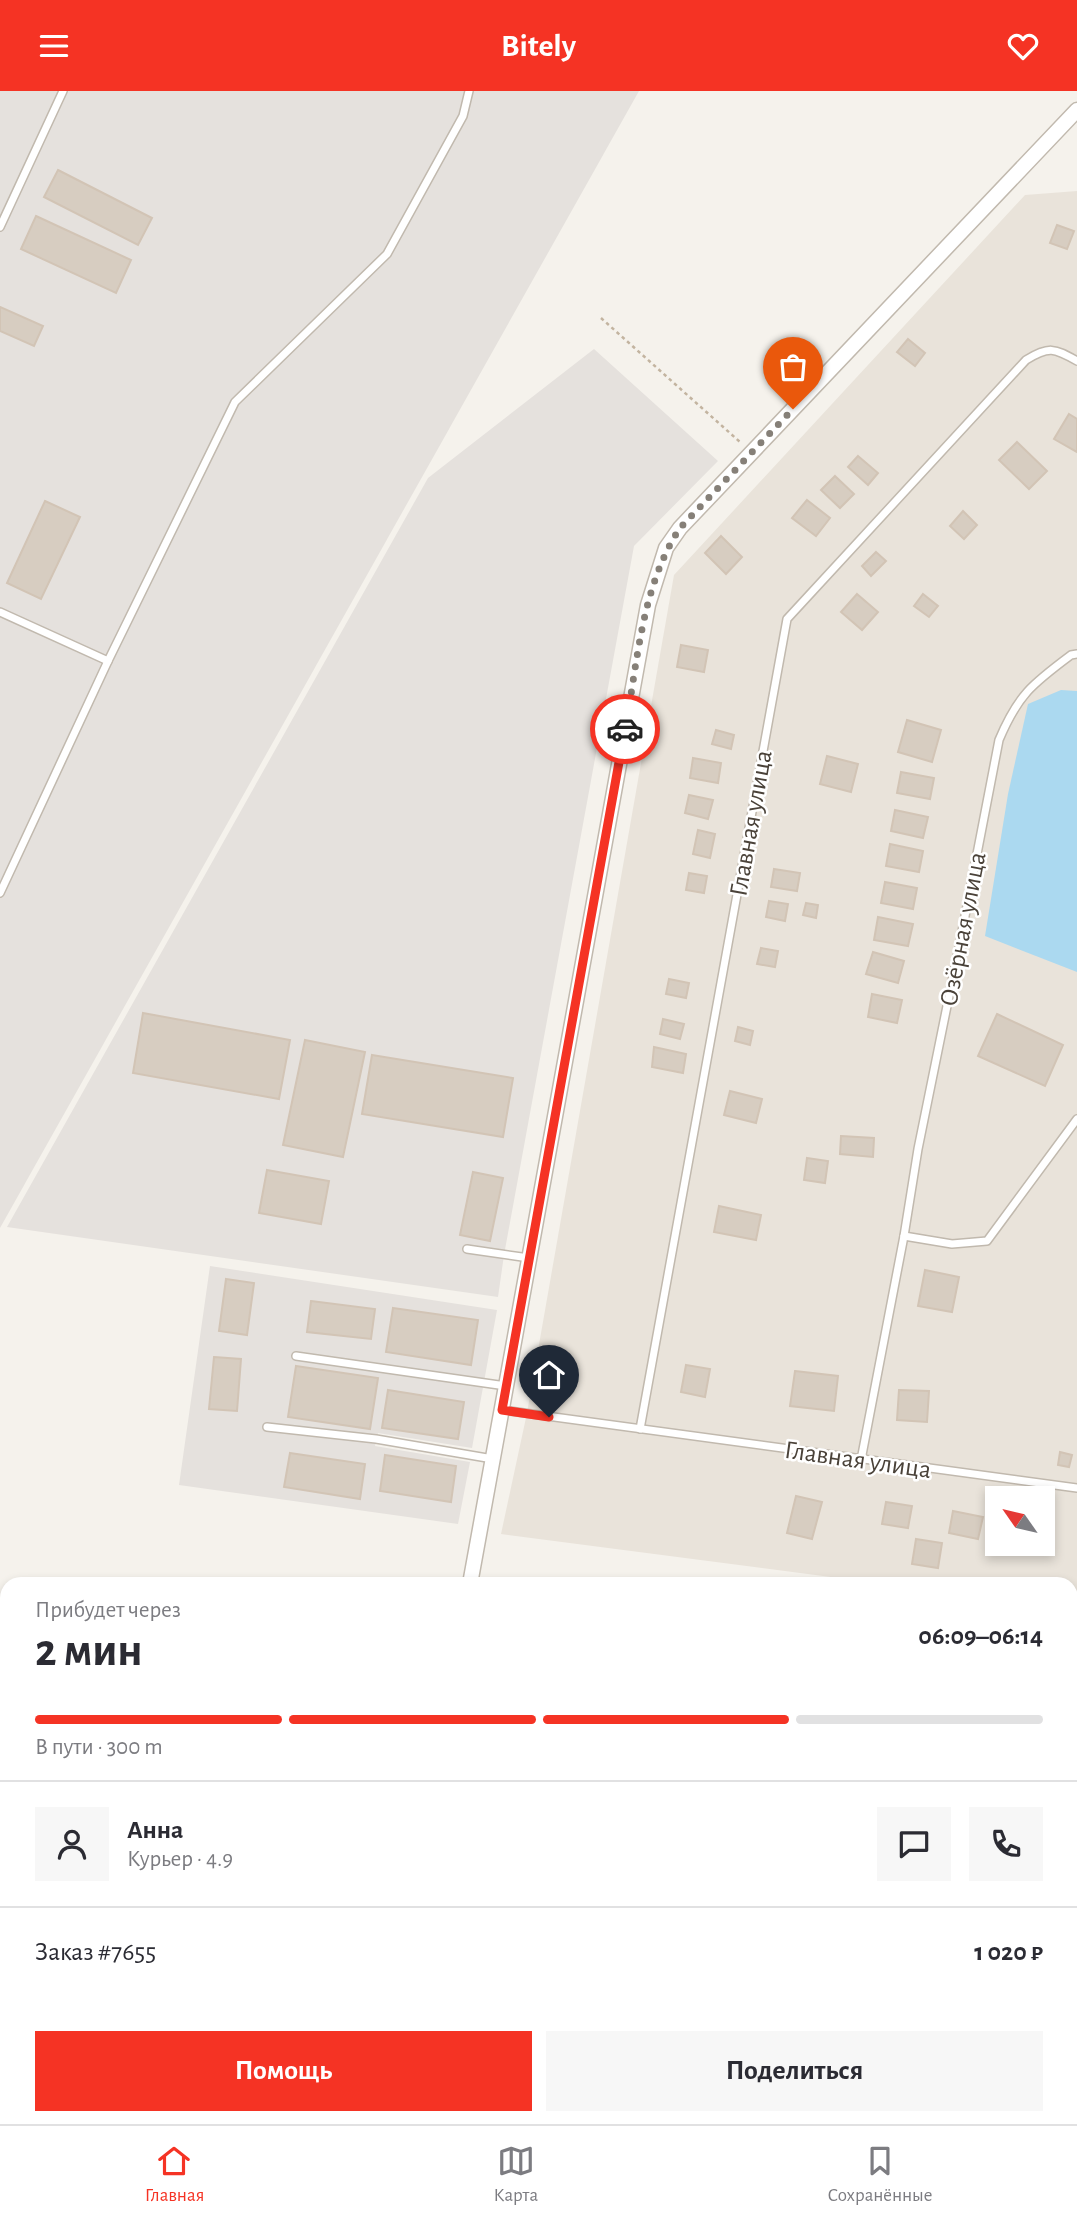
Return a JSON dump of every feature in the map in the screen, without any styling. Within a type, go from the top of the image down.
[{"type":"street","points":[[471,1577],[648,605],[666,548],[680,528],[1077,110]]},
{"type":"lane","points":[[0,227],[63,91]]},
{"type":"lane","points":[[0,893],[108,661],[235,402],[387,254],[463,116],[469,91]]},
{"type":"lane","name":"Главная улица","points":[[640,1429],[787,619],[1026,360],[1042,350],[1062,352],[1077,361]]},
{"type":"lane","points":[[0,612],[108,661]]},
{"type":"lane","name":"Озёрная улица","points":[[861,1460],[918,1149],[999,740],[1010,713],[1027,689],[1071,655],[1077,654]]},
{"type":"lane","points":[[904,1235],[952,1244],[987,1241],[1077,1119]]},
{"type":"lane","points":[[467,1249],[529,1258]]},
{"type":"lane","points":[[296,1356],[506,1386]]},
{"type":"lane","name":"Главная улица","points":[[502,1410],[1077,1489]]},
{"type":"lane","points":[[267,1427],[376,1439],[493,1459]]},
{"type":"path","points":[[601,318],[748,448]]},
{"type":"shaded area","points":[[0,91],[639,91],[0,1228]]},
{"type":"shaded area","points":[[1077,191],[1077,1577],[830,1577],[501,1534],[527,1413],[674,575],[1025,195]]},
{"type":"shaded area","points":[[594,349],[718,461],[634,546],[498,1297],[7,1227],[428,478]]},
{"type":"shaded area","points":[[210,1266],[497,1310],[472,1448],[378,1433],[375,1446],[470,1462],[458,1524],[179,1485]]},
{"type":"water","points":[[1061,690],[1077,691],[1077,972],[985,936],[1008,794],[1028,704]]},
{"type":"building","points":[[58,170],[152,218],[138,245],[44,197]]},
{"type":"building","points":[[36,216],[131,260],[116,293],[21,249]]},
{"type":"building","points":[[1057,225],[1074,231],[1067,249],[1050,243]]},
{"type":"building","points":[[0,307],[43,326],[34,346],[0,331]]},
{"type":"building","points":[[908,339],[925,353],[915,366],[897,352]]},
{"type":"building","points":[[1069,414],[1077,419],[1077,452],[1054,439]]},
{"type":"building","points":[[1017,442],[1047,471],[1029,489],[999,460]]},
{"type":"building","points":[[858,456],[878,473],[868,485],[848,467]]},
{"type":"building","points":[[835,476],[854,494],[840,508],[821,490]]},
{"type":"building","points":[[807,500],[830,518],[816,536],[792,518]]},
{"type":"building","points":[[45,501],[80,517],[41,599],[7,583]]},
{"type":"building","points":[[963,511],[977,525],[964,539],[950,526]]},
{"type":"building","points":[[721,536],[742,557],[726,574],[705,553]]},
{"type":"building","points":[[876,552],[886,561],[871,576],[862,566]]},
{"type":"building","points":[[857,594],[878,612],[862,630],[841,612]]},
{"type":"building","points":[[923,594],[938,606],[929,617],[914,606]]},
{"type":"building","points":[[681,645],[708,650],[704,672],[677,667]]},
{"type":"building","points":[[907,720],[941,730],[932,762],[898,752]]},
{"type":"building","points":[[716,730],[734,735],[731,749],[712,744]]},
{"type":"building","points":[[827,756],[858,764],[851,792],[820,784]]},
{"type":"building","points":[[693,758],[721,763],[718,783],[690,778]]},
{"type":"building","points":[[901,772],[934,778],[930,799],[897,793]]},
{"type":"building","points":[[689,795],[713,800],[708,819],[685,813]]},
{"type":"building","points":[[895,810],[928,817],[923,838],[891,831]]},
{"type":"building","points":[[698,830],[715,834],[710,858],[693,854]]},
{"type":"building","points":[[890,844],[923,851],[919,872],[886,866]]},
{"type":"building","points":[[774,869],[800,873],[797,891],[771,887]]},
{"type":"building","points":[[689,873],[707,876],[704,893],[686,890]]},
{"type":"building","points":[[885,882],[917,888],[913,909],[881,903]]},
{"type":"building","points":[[769,901],[788,904],[785,921],[766,917]]},
{"type":"building","points":[[806,903],[818,905],[816,918],[803,915]]},
{"type":"building","points":[[878,917],[913,924],[908,946],[874,940]]},
{"type":"building","points":[[761,948],[778,951],[775,967],[757,964]]},
{"type":"building","points":[[873,952],[904,961],[898,983],[866,974]]},
{"type":"building","points":[[669,979],[689,983],[686,998],[666,994]]},
{"type":"building","points":[[872,994],[902,1000],[897,1023],[868,1017]]},
{"type":"building","points":[[143,1013],[290,1040],[279,1099],[133,1073]]},
{"type":"building","points":[[997,1014],[1063,1045],[1045,1086],[978,1056]]},
{"type":"building","points":[[663,1019],[684,1024],[680,1039],[660,1034]]},
{"type":"building","points":[[738,1027],[753,1031],[750,1045],[735,1041]]},
{"type":"building","points":[[305,1040],[365,1052],[343,1157],[283,1145]]},
{"type":"building","points":[[654,1047],[686,1054],[683,1073],[652,1067]]},
{"type":"building","points":[[372,1055],[513,1078],[503,1137],[362,1114]]},
{"type":"building","points":[[730,1091],[762,1099],[756,1123],[724,1115]]},
{"type":"building","points":[[841,1136],[874,1138],[873,1157],[840,1154]]},
{"type":"building","points":[[807,1158],[828,1161],[825,1183],[804,1180]]},
{"type":"building","points":[[267,1170],[329,1181],[321,1224],[259,1213]]},
{"type":"building","points":[[473,1172],[503,1178],[490,1241],[460,1235]]},
{"type":"building","points":[[719,1206],[761,1215],[756,1240],[714,1232]]},
{"type":"building","points":[[925,1270],[959,1277],[952,1312],[918,1306]]},
{"type":"building","points":[[226,1279],[254,1283],[247,1335],[219,1331]]},
{"type":"building","points":[[311,1301],[375,1309],[371,1339],[307,1332]]},
{"type":"building","points":[[393,1308],[478,1320],[471,1365],[386,1352]]},
{"type":"building","points":[[214,1357],[241,1359],[237,1411],[209,1409]]},
{"type":"building","points":[[686,1365],[710,1369],[705,1397],[681,1392]]},
{"type":"building","points":[[296,1366],[378,1378],[370,1429],[288,1417]]},
{"type":"building","points":[[795,1371],[838,1376],[834,1411],[790,1406]]},
{"type":"building","points":[[388,1390],[464,1402],[458,1439],[382,1428]]},
{"type":"building","points":[[899,1390],[929,1391],[927,1422],[897,1420]]},
{"type":"building","points":[[1060,1452],[1072,1455],[1069,1467],[1058,1465]]},
{"type":"building","points":[[290,1453],[365,1464],[360,1499],[284,1487]]},
{"type":"building","points":[[385,1455],[456,1466],[451,1502],[380,1491]]},
{"type":"building","points":[[796,1496],[822,1502],[812,1539],[787,1533]]},
{"type":"building","points":[[886,1502],[912,1506],[908,1528],[882,1524]]},
{"type":"building","points":[[953,1511],[983,1517],[978,1539],[949,1533]]},
{"type":"building","points":[[916,1539],[942,1543],[938,1568],[912,1564]]},
{"type":"way so far","points":[[625,729],[648,605],[666,548],[680,528],[793,409]]},
{"type":"route","points":[[549,1417],[502,1410],[625,729]]}]
